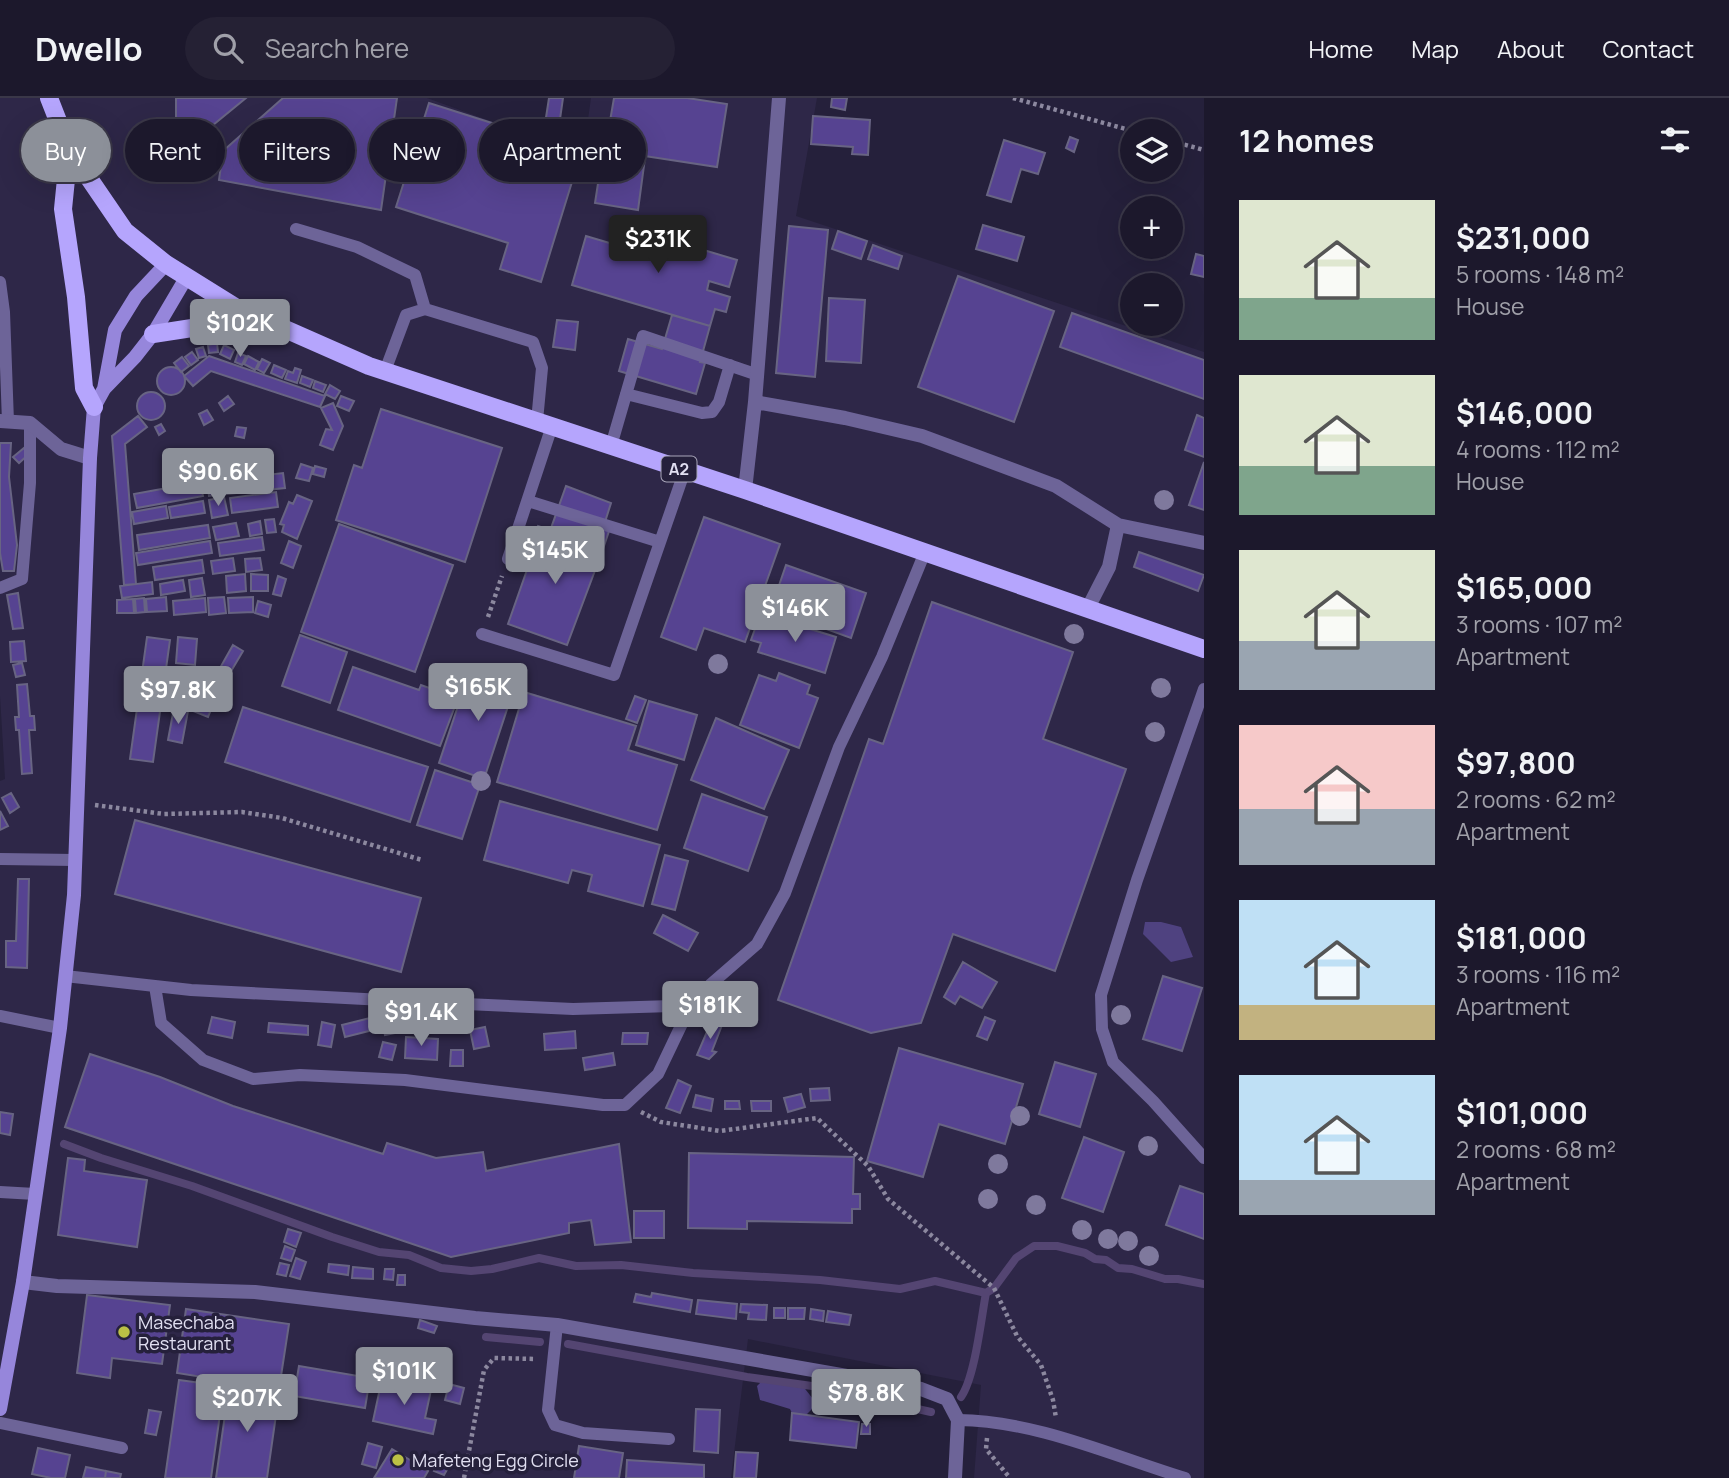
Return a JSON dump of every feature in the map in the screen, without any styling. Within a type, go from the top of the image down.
[{"type":"main road","name":"A2","points":[[49,98],[57,119]]},
{"type":"main road","points":[[66,182],[63,209],[76,297],[84,388],[94,407]]},
{"type":"main road","name":"A2","points":[[92,182],[125,231],[166,264],[235,307],[272,325],[384,371],[685,470],[1204,649]]},
{"type":"main road","points":[[0,1409],[23,1282],[60,1028],[74,895],[94,407],[104,388],[115,330],[136,296],[166,264]]},
{"type":"main road","points":[[104,388],[135,357],[153,334],[186,278]]},
{"type":"main road","points":[[153,334],[218,324],[272,325]]},
{"type":"street","points":[[745,491],[758,375],[779,98]]},
{"type":"street","points":[[755,402],[845,418],[922,436],[1056,486],[1118,526],[1204,543]]},
{"type":"street","points":[[4,421],[30,423],[61,449],[90,458]]},
{"type":"street","points":[[1088,608],[1109,567],[1118,526]]},
{"type":"street","points":[[23,1282],[57,1286],[255,1292],[557,1325],[921,1389],[947,1399],[958,1420],[955,1478]]},
{"type":"lane","points":[[296,229],[356,247],[415,275],[425,309]]},
{"type":"lane","points":[[0,282],[4,312],[4,421]]},
{"type":"lane","points":[[384,371],[406,315],[425,309],[533,342],[542,368],[545,424],[527,501],[508,559]]},
{"type":"lane","points":[[611,446],[643,336],[758,375]]},
{"type":"lane","points":[[626,394],[702,413],[712,412],[719,402],[730,365]]},
{"type":"lane","points":[[0,588],[22,579],[30,483],[30,423]]},
{"type":"lane","points":[[482,634],[614,675],[685,470]]},
{"type":"lane","points":[[527,501],[660,542]]},
{"type":"lane","points":[[155,986],[161,1023],[203,1060],[253,1079],[300,1075],[405,1080],[603,1105],[625,1105],[658,1074],[689,1009],[710,984],[757,944],[785,893],[839,747],[882,657],[925,552]]},
{"type":"lane","points":[[1204,689],[1137,880],[1101,995],[1102,1029],[1113,1062],[1153,1101],[1204,1158]]},
{"type":"lane","points":[[0,859],[75,860]]},
{"type":"lane","points":[[65,976],[191,990],[436,1003],[573,1009],[672,1006],[689,1009]]},
{"type":"lane","points":[[0,1016],[60,1028]]},
{"type":"lane","points":[[0,1192],[35,1194]]},
{"type":"lane","points":[[557,1325],[548,1410],[555,1425],[594,1434],[669,1439]]},
{"type":"lane","points":[[958,1420],[989,1420],[1059,1436],[1185,1478]]},
{"type":"lane","points":[[0,1423],[122,1448]]},
{"type":"path","points":[[1013,98],[1120,127]]},
{"type":"path","points":[[1183,144],[1204,150]]},
{"type":"path","points":[[482,634],[508,559]]},
{"type":"path","points":[[77,803],[164,814],[242,812],[282,818],[422,860]]},
{"type":"path","points":[[625,1105],[661,1122],[720,1131],[817,1118],[868,1166],[888,1199],[994,1288],[1017,1336],[1041,1365],[1054,1400],[1059,1436]]},
{"type":"path","points":[[464,1478],[484,1370],[494,1358],[520,1357],[552,1361]]},
{"type":"path","points":[[989,1420],[986,1449],[1010,1478]]},
{"type":"shaded area","points":[[0,98],[427,98],[484,119],[479,119],[479,182],[646,182],[646,119],[588,119],[591,98],[817,98],[796,216],[1120,324],[1120,336],[1156,336],[1204,352],[1204,1478],[974,1478],[981,1385],[748,1339],[731,1478],[0,1478],[0,781],[5,779],[0,696]]},
{"type":"shaded area","points":[[1145,922],[1161,922],[1181,927],[1193,957],[1171,962],[1143,934]]},
{"type":"shaded area","points":[[764,1379],[802,1385],[817,1404],[806,1415],[792,1413],[790,1409],[760,1400],[757,1386]]},
{"type":"building","points":[[176,98],[246,98],[220,119],[176,119]]},
{"type":"building","points":[[283,98],[397,98],[394,119],[369,119],[369,182],[385,182],[381,210],[225,181],[225,149],[239,137],[239,182],[355,182],[355,119],[259,119]]},
{"type":"building","points":[[549,98],[563,98],[560,119],[546,119]]},
{"type":"building","points":[[614,98],[687,98],[727,104],[717,167],[646,156],[646,119],[610,119]]},
{"type":"building","points":[[832,98],[847,98],[845,110],[831,107]]},
{"type":"building","points":[[429,103],[479,119],[479,182],[572,182],[541,282],[500,269],[508,243],[396,207],[404,182],[465,182],[465,119],[424,119]]},
{"type":"building","points":[[813,116],[870,120],[868,155],[852,154],[853,147],[811,144]]},
{"type":"building","points":[[1070,137],[1078,140],[1074,152],[1066,148]]},
{"type":"building","points":[[1004,140],[1045,153],[1038,174],[1021,169],[1011,202],[987,195]]},
{"type":"building","points":[[598,182],[642,182],[638,210],[595,203]]},
{"type":"building","points":[[983,225],[1024,237],[1017,261],[976,249]]},
{"type":"building","points":[[789,226],[828,230],[815,377],[776,373]]},
{"type":"building","points":[[656,227],[689,237],[687,245],[737,260],[729,287],[709,281],[707,290],[730,297],[726,312],[715,309],[710,326],[572,285],[586,236],[623,247],[625,241],[644,247],[641,254],[648,256]]},
{"type":"building","points":[[838,231],[867,241],[861,259],[832,249]]},
{"type":"building","points":[[873,245],[902,256],[898,269],[868,259]]},
{"type":"building","points":[[1196,254],[1204,256],[1204,277],[1191,274]]},
{"type":"building","points":[[958,276],[1054,311],[1014,422],[918,387]]},
{"type":"building","points":[[829,298],[865,300],[861,363],[826,361]]},
{"type":"building","points":[[1072,313],[1120,330],[1120,336],[1137,336],[1204,360],[1204,399],[1060,347]]},
{"type":"building","points":[[672,315],[710,326],[700,362],[705,363],[696,394],[619,371],[628,339],[662,349]]},
{"type":"building","points":[[557,320],[578,322],[575,350],[553,347]]},
{"type":"building","points":[[217,343],[218,352],[209,353],[208,345]]},
{"type":"building","points":[[224,345],[234,350],[230,359],[220,354]]},
{"type":"building","points":[[203,347],[206,356],[199,358],[196,349]]},
{"type":"building","points":[[192,352],[198,360],[191,365],[185,357]]},
{"type":"building","points":[[238,353],[246,356],[242,365],[235,362]]},
{"type":"building","points":[[209,356],[325,396],[320,407],[211,371],[193,386],[184,376]]},
{"type":"building","points":[[248,356],[259,362],[255,370],[244,364]]},
{"type":"building","points":[[182,357],[189,366],[181,372],[174,363]]},
{"type":"building","points":[[262,359],[270,363],[264,373],[257,369]]},
{"type":"building","points":[[274,365],[286,370],[282,378],[271,373]]},
{"type":"building","points":[[171,367],[181,371],[185,381],[181,391],[171,395],[161,391],[157,381],[161,371]]},
{"type":"building","points":[[295,368],[301,370],[297,383],[285,379],[288,371],[293,373]]},
{"type":"building","points":[[302,376],[313,380],[310,387],[300,383]]},
{"type":"building","points":[[315,381],[326,385],[323,392],[313,388]]},
{"type":"building","points":[[330,385],[340,391],[335,399],[325,394]]},
{"type":"building","points":[[151,392],[161,396],[165,406],[161,416],[151,420],[141,416],[137,406],[141,396]]},
{"type":"building","points":[[228,396],[234,404],[224,411],[219,403]]},
{"type":"building","points":[[341,396],[354,401],[349,411],[337,406]]},
{"type":"building","points":[[333,403],[343,426],[333,450],[320,445],[326,429],[332,430],[321,408]]},
{"type":"building","points":[[381,409],[502,448],[465,562],[336,520],[354,465],[362,468]]},
{"type":"building","points":[[207,410],[213,420],[204,425],[199,414]]},
{"type":"building","points":[[1197,415],[1204,418],[1204,457],[1185,450]]},
{"type":"building","points":[[138,416],[147,427],[125,444],[136,584],[124,585],[112,436]]},
{"type":"building","points":[[161,424],[165,431],[159,435],[155,427]]},
{"type":"building","points":[[237,427],[246,428],[244,438],[235,436]]},
{"type":"building","points":[[0,443],[11,443],[9,477],[17,545],[14,571],[3,571],[0,553]]},
{"type":"building","points":[[24,448],[29,454],[19,463],[13,457]]},
{"type":"building","points":[[241,449],[243,461],[235,463],[233,450]]},
{"type":"building","points":[[1204,462],[1204,510],[1189,505]]},
{"type":"building","points":[[301,464],[313,468],[309,481],[296,478]]},
{"type":"building","points":[[315,466],[326,469],[324,477],[313,474]]},
{"type":"building","points":[[283,473],[285,488],[209,496],[207,482]]},
{"type":"building","points":[[200,482],[203,496],[137,508],[134,494]]},
{"type":"building","points":[[566,486],[611,503],[605,522],[611,525],[603,549],[550,531]]},
{"type":"building","points":[[276,492],[278,507],[232,513],[230,498]]},
{"type":"building","points":[[297,495],[312,501],[297,539],[282,532],[284,525],[280,524],[289,502],[293,504]]},
{"type":"building","points":[[224,497],[228,515],[212,518],[209,500]]},
{"type":"building","points":[[203,501],[205,513],[171,518],[169,507]]},
{"type":"building","points":[[166,506],[168,518],[134,524],[132,512]]},
{"type":"building","points":[[704,517],[780,544],[745,642],[704,628],[696,650],[661,637]]},
{"type":"building","points":[[274,519],[276,532],[267,533],[265,520]]},
{"type":"building","points":[[260,521],[262,534],[250,536],[248,524]]},
{"type":"building","points":[[236,523],[239,536],[216,540],[213,527]]},
{"type":"building","points":[[339,524],[453,565],[415,672],[301,632]]},
{"type":"building","points":[[208,525],[210,538],[139,550],[137,535]]},
{"type":"building","points":[[538,526],[603,549],[567,645],[508,624],[534,550],[537,550],[539,544],[533,541]]},
{"type":"building","points":[[262,537],[264,550],[220,556],[218,543]]},
{"type":"building","points":[[210,541],[212,553],[138,565],[136,553]]},
{"type":"building","points":[[289,541],[301,546],[293,568],[281,563]]},
{"type":"building","points":[[1139,552],[1204,575],[1198,591],[1134,567]]},
{"type":"building","points":[[233,558],[235,571],[213,574],[211,561]]},
{"type":"building","points":[[260,558],[262,570],[246,572],[245,559]]},
{"type":"building","points":[[202,560],[204,573],[155,580],[153,567]]},
{"type":"building","points":[[786,565],[866,593],[851,638],[771,609]]},
{"type":"building","points":[[245,574],[246,591],[227,593],[226,576]]},
{"type":"building","points":[[251,574],[268,575],[268,591],[251,591]]},
{"type":"building","points":[[278,576],[286,579],[281,596],[273,594]]},
{"type":"building","points":[[202,578],[205,595],[191,597],[189,580]]},
{"type":"building","points":[[183,580],[185,591],[161,595],[160,584]]},
{"type":"building","points":[[152,582],[153,594],[122,598],[120,586]]},
{"type":"building","points":[[18,593],[23,628],[13,629],[7,595]]},
{"type":"building","points":[[166,597],[167,611],[147,612],[146,599]]},
{"type":"building","points":[[224,597],[226,613],[209,615],[208,598]]},
{"type":"building","points":[[253,597],[253,612],[229,613],[228,598]]},
{"type":"building","points":[[144,598],[145,612],[136,613],[135,599]]},
{"type":"building","points":[[205,598],[206,612],[174,615],[173,601]]},
{"type":"building","points":[[133,599],[134,613],[117,613],[117,600]]},
{"type":"building","points":[[258,601],[271,605],[268,617],[255,613]]},
{"type":"building","points":[[932,602],[1073,652],[1043,739],[1126,769],[1055,971],[953,934],[921,1023],[871,1033],[778,1000],[869,739],[883,744]]},
{"type":"building","points":[[768,616],[836,637],[825,673],[758,652],[761,643],[751,640],[756,626],[764,629]]},
{"type":"building","points":[[300,635],[347,652],[330,703],[282,686]]},
{"type":"building","points":[[147,637],[170,640],[153,762],[130,759]]},
{"type":"building","points":[[178,637],[197,639],[195,665],[176,663]]},
{"type":"building","points":[[24,641],[26,661],[11,662],[10,642]]},
{"type":"building","points":[[233,645],[243,651],[230,673],[220,668]]},
{"type":"building","points":[[22,663],[25,675],[16,677],[13,665]]},
{"type":"building","points":[[353,667],[419,690],[421,685],[458,698],[440,746],[338,710]]},
{"type":"building","points":[[471,667],[516,682],[484,779],[439,763]]},
{"type":"building","points":[[779,673],[810,685],[807,694],[818,698],[799,748],[740,725],[759,675],[776,681]]},
{"type":"building","points":[[208,675],[223,681],[208,717],[193,711]]},
{"type":"building","points":[[179,677],[192,680],[186,704],[173,701]]},
{"type":"building","points":[[27,684],[30,716],[34,716],[35,730],[29,730],[32,773],[22,774],[19,730],[16,730],[15,717],[19,717],[17,685]]},
{"type":"building","points":[[524,692],[636,726],[628,750],[677,765],[657,830],[497,782]]},
{"type":"building","points":[[635,696],[646,700],[637,723],[626,719]]},
{"type":"building","points":[[649,701],[697,715],[684,760],[636,745]]},
{"type":"building","points":[[243,707],[428,767],[410,822],[225,762]]},
{"type":"building","points":[[174,708],[188,711],[182,743],[168,740]]},
{"type":"building","points":[[716,718],[789,750],[764,809],[691,780]]},
{"type":"building","points":[[435,770],[480,785],[462,839],[417,825]]},
{"type":"building","points":[[11,793],[19,807],[10,813],[2,798]]},
{"type":"building","points":[[702,794],[767,817],[748,871],[684,848]]},
{"type":"building","points":[[500,801],[660,845],[643,906],[588,891],[592,875],[572,870],[568,883],[484,860]]},
{"type":"building","points":[[0,811],[8,826],[0,830]]},
{"type":"building","points":[[135,820],[421,898],[401,972],[115,894]]},
{"type":"building","points":[[665,855],[688,861],[675,910],[652,904]]},
{"type":"building","points":[[18,879],[29,879],[27,968],[6,967],[6,941],[16,941]]},
{"type":"building","points":[[663,915],[698,933],[688,951],[654,933]]},
{"type":"building","points":[[963,962],[997,982],[982,1008],[960,996],[955,1004],[944,997]]},
{"type":"building","points":[[1163,976],[1202,988],[1182,1051],[1143,1039]]},
{"type":"building","points":[[721,992],[733,997],[726,1017],[713,1012]]},
{"type":"building","points":[[419,1016],[448,1016],[448,1028],[419,1028]]},
{"type":"building","points":[[212,1017],[235,1022],[232,1038],[208,1033]]},
{"type":"building","points":[[374,1017],[377,1029],[345,1037],[342,1025]]},
{"type":"building","points":[[985,1017],[995,1021],[987,1040],[977,1036]]},
{"type":"building","points":[[399,1019],[400,1032],[385,1035],[382,1022]]},
{"type":"building","points":[[712,1020],[722,1025],[712,1051],[716,1052],[709,1059],[697,1055]]},
{"type":"building","points":[[322,1022],[335,1025],[331,1047],[318,1045]]},
{"type":"building","points":[[269,1023],[308,1026],[308,1035],[268,1032]]},
{"type":"building","points":[[485,1027],[489,1046],[474,1049],[470,1030]]},
{"type":"building","points":[[575,1031],[576,1048],[545,1050],[544,1034]]},
{"type":"building","points":[[623,1033],[648,1033],[647,1044],[622,1044]]},
{"type":"building","points":[[406,1037],[438,1039],[437,1060],[405,1058]]},
{"type":"building","points":[[383,1042],[396,1045],[392,1060],[379,1057]]},
{"type":"building","points":[[899,1048],[1023,1084],[1005,1144],[939,1124],[923,1177],[867,1161]]},
{"type":"building","points":[[451,1050],[463,1050],[463,1066],[450,1066]]},
{"type":"building","points":[[613,1053],[615,1065],[585,1070],[583,1058]]},
{"type":"building","points":[[90,1054],[160,1077],[233,1106],[383,1154],[387,1143],[436,1158],[483,1152],[486,1171],[619,1144],[631,1242],[595,1245],[591,1220],[569,1223],[569,1233],[451,1257],[65,1127]]},
{"type":"building","points":[[1055,1062],[1096,1074],[1080,1127],[1039,1114]]},
{"type":"building","points":[[678,1080],[691,1086],[680,1113],[666,1108]]},
{"type":"building","points":[[829,1088],[830,1100],[811,1101],[810,1089]]},
{"type":"building","points":[[801,1094],[805,1107],[788,1112],[784,1098]]},
{"type":"building","points":[[696,1095],[713,1099],[711,1111],[693,1107]]},
{"type":"building","points":[[725,1101],[739,1101],[740,1109],[725,1109]]},
{"type":"building","points":[[751,1101],[771,1101],[771,1111],[752,1111]]},
{"type":"building","points":[[0,1112],[13,1114],[10,1135],[0,1133]]},
{"type":"building","points":[[1084,1137],[1124,1152],[1103,1212],[1062,1198]]},
{"type":"building","points":[[689,1153],[854,1157],[853,1194],[860,1194],[860,1209],[852,1209],[852,1223],[747,1221],[747,1229],[688,1228]]},
{"type":"building","points":[[68,1158],[85,1160],[84,1171],[147,1180],[137,1247],[58,1235]]},
{"type":"building","points":[[1180,1186],[1204,1194],[1204,1239],[1166,1225]]},
{"type":"building","points":[[634,1211],[664,1211],[664,1238],[634,1238]]},
{"type":"building","points":[[288,1229],[301,1233],[296,1247],[284,1242]]},
{"type":"building","points":[[285,1246],[295,1250],[291,1261],[281,1258]]},
{"type":"building","points":[[296,1258],[306,1262],[300,1279],[290,1276]]},
{"type":"building","points":[[280,1263],[289,1265],[286,1276],[277,1274]]},
{"type":"building","points":[[329,1264],[349,1266],[348,1275],[328,1272]]},
{"type":"building","points":[[353,1267],[373,1269],[373,1279],[352,1278]]},
{"type":"building","points":[[385,1269],[394,1269],[393,1280],[384,1279]]},
{"type":"building","points":[[398,1275],[405,1275],[405,1285],[397,1285]]},
{"type":"building","points":[[652,1293],[692,1300],[690,1312],[634,1302],[636,1294],[651,1297]]},
{"type":"building","name":"Masechaba Restaurant","points":[[87,1295],[170,1305],[162,1364],[112,1358],[110,1378],[77,1373]]},
{"type":"building","points":[[698,1300],[737,1304],[736,1319],[696,1314]]},
{"type":"building","points":[[741,1304],[767,1305],[766,1320],[748,1319],[749,1313],[740,1312]]},
{"type":"building","points":[[774,1308],[785,1308],[785,1318],[774,1318]]},
{"type":"building","points":[[788,1308],[805,1308],[804,1319],[788,1319]]},
{"type":"building","points":[[186,1309],[289,1324],[279,1389],[177,1373]]},
{"type":"building","points":[[811,1309],[824,1311],[823,1321],[810,1319]]},
{"type":"building","points":[[828,1311],[851,1315],[849,1325],[826,1322]]},
{"type":"building","points":[[420,1320],[437,1326],[434,1333],[418,1328]]},
{"type":"building","points":[[299,1366],[370,1378],[365,1408],[294,1396]]},
{"type":"building","points":[[382,1379],[431,1390],[425,1418],[436,1420],[433,1434],[373,1421]]},
{"type":"building","points":[[179,1380],[224,1386],[211,1478],[165,1478]]},
{"type":"building","points":[[449,1384],[464,1388],[460,1404],[445,1400]]},
{"type":"building","points":[[229,1387],[279,1394],[267,1478],[216,1478]]},
{"type":"building","points":[[696,1409],[720,1410],[718,1453],[694,1451]]},
{"type":"building","points":[[149,1410],[161,1412],[156,1435],[145,1433]]},
{"type":"building","points":[[792,1413],[859,1422],[856,1448],[790,1440]]},
{"type":"building","points":[[862,1424],[870,1424],[870,1434],[861,1434]]},
{"type":"building","points":[[368,1443],[382,1447],[376,1468],[362,1464]]},
{"type":"building","points":[[579,1446],[623,1453],[619,1478],[574,1478]]},
{"type":"building","points":[[38,1448],[70,1455],[65,1478],[32,1474]]},
{"type":"building","name":"Mafeteng Egg Circle","points":[[392,1449],[428,1471],[424,1478],[374,1478]]},
{"type":"building","points":[[736,1452],[758,1453],[756,1478],[734,1478]]},
{"type":"building","points":[[627,1460],[704,1465],[704,1478],[626,1478]]},
{"type":"building","points":[[438,1463],[448,1468],[444,1475],[434,1471]]},
{"type":"building","points":[[86,1467],[106,1471],[105,1478],[83,1478]]},
{"type":"building","points":[[106,1471],[121,1474],[120,1478],[105,1478]]},
{"type":"waterway","points":[[64,1144],[192,1186],[332,1237],[379,1252],[409,1255],[441,1268],[471,1271],[492,1269],[539,1258],[576,1266],[621,1265],[693,1273],[820,1280],[900,1289],[935,1281],[986,1293],[994,1288],[1016,1258],[1034,1246],[1057,1246],[1106,1260],[1118,1268],[1132,1269],[1165,1279],[1204,1284]]},
{"type":"waterway","points":[[961,1397],[974,1362],[986,1293]]},
{"type":"waterway","points":[[486,1337],[540,1342]]},
{"type":"waterway","points":[[568,1344],[747,1377],[819,1387],[931,1412]]},
{"type":"place","name":"Masechaba Restaurant","points":[[124,1332]]},
{"type":"place","name":"Mafeteng Egg Circle","points":[[398,1460]]}]
